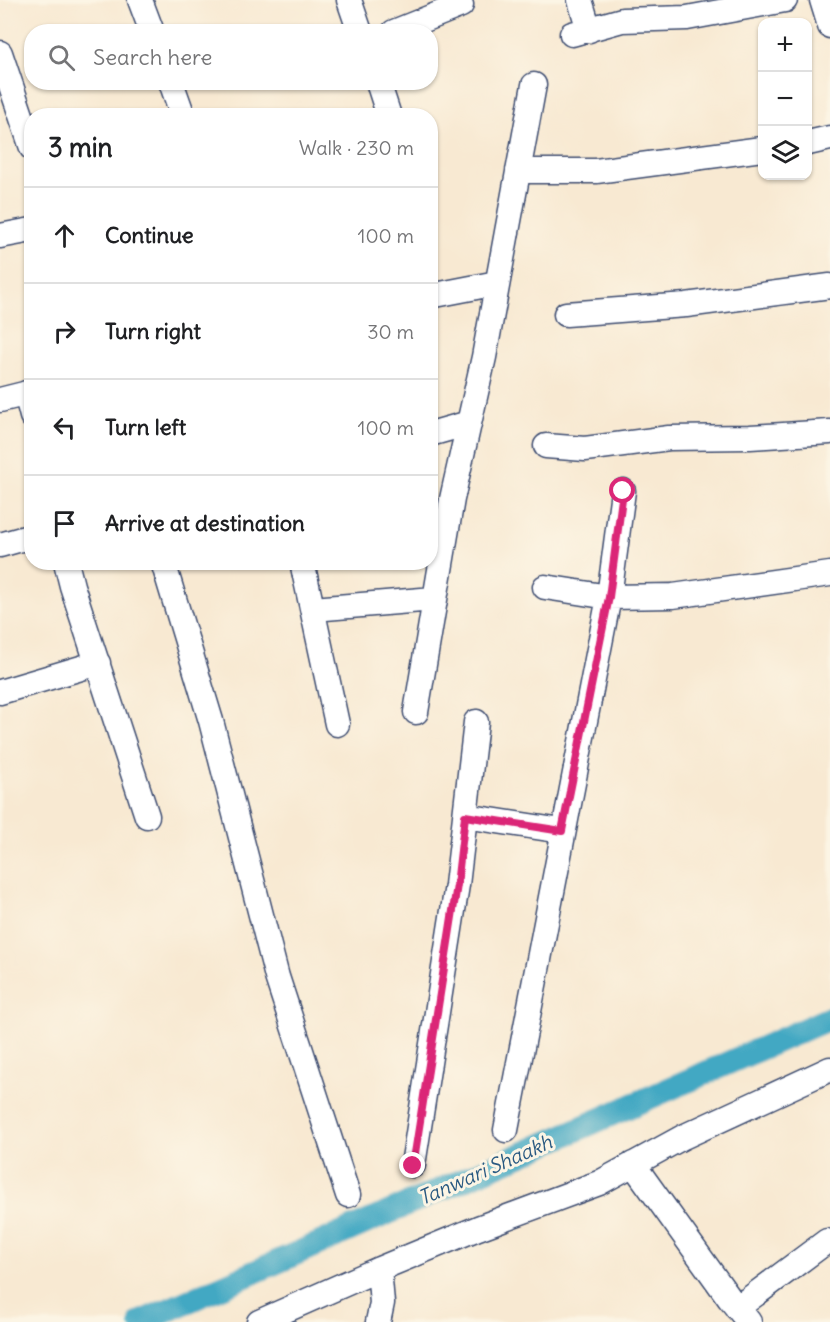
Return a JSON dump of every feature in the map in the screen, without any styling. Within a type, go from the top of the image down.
[{"type":"street","points":[[140,0],[149,24]]},
{"type":"street","points":[[349,0],[357,24]]},
{"type":"street","points":[[580,0],[581,32],[624,10],[687,18],[785,0]]},
{"type":"street","points":[[822,0],[830,26]]},
{"type":"street","points":[[414,24],[461,5]]},
{"type":"street","points":[[0,52],[24,124]]},
{"type":"street","points":[[416,712],[452,499],[497,283],[534,85]]},
{"type":"street","points":[[174,90],[180,108]]},
{"type":"street","points":[[381,90],[386,108]]},
{"type":"street","points":[[812,142],[830,138]]},
{"type":"street","points":[[518,171],[596,171],[758,150]]},
{"type":"street","points":[[0,236],[24,232]]},
{"type":"street","points":[[438,294],[497,283]]},
{"type":"street","points":[[566,314],[686,305],[830,286]]},
{"type":"street","points":[[0,400],[24,400]]},
{"type":"street","points":[[438,432],[469,423]]},
{"type":"street","points":[[546,446],[585,449],[669,438],[750,437],[830,432]]},
{"type":"street","points":[[506,1130],[609,597],[623,491]]},
{"type":"street","points":[[0,545],[24,538]]},
{"type":"street","points":[[68,570],[147,816]]},
{"type":"street","points":[[165,570],[211,721],[277,977],[348,1195]]},
{"type":"street","points":[[304,570],[338,724]]},
{"type":"street","points":[[545,587],[609,597],[673,596],[830,574]]},
{"type":"street","points":[[313,609],[434,599]]},
{"type":"street","points":[[0,692],[98,663]]},
{"type":"street","points":[[413,1166],[457,885],[476,722]]},
{"type":"street","points":[[465,816],[562,831]]},
{"type":"street","points":[[259,1322],[478,1228],[599,1183],[683,1137],[830,1070]]},
{"type":"street","points":[[633,1164],[743,1315],[827,1241]]},
{"type":"street","points":[[378,1322],[382,1303],[379,1269]]},
{"type":"waterway","name":"Tanwari Shaakh","points":[[141,1322],[830,1018]]},
{"type":"route","points":[[413,1166],[457,885],[465,816],[562,831],[609,597],[623,491]]}]
